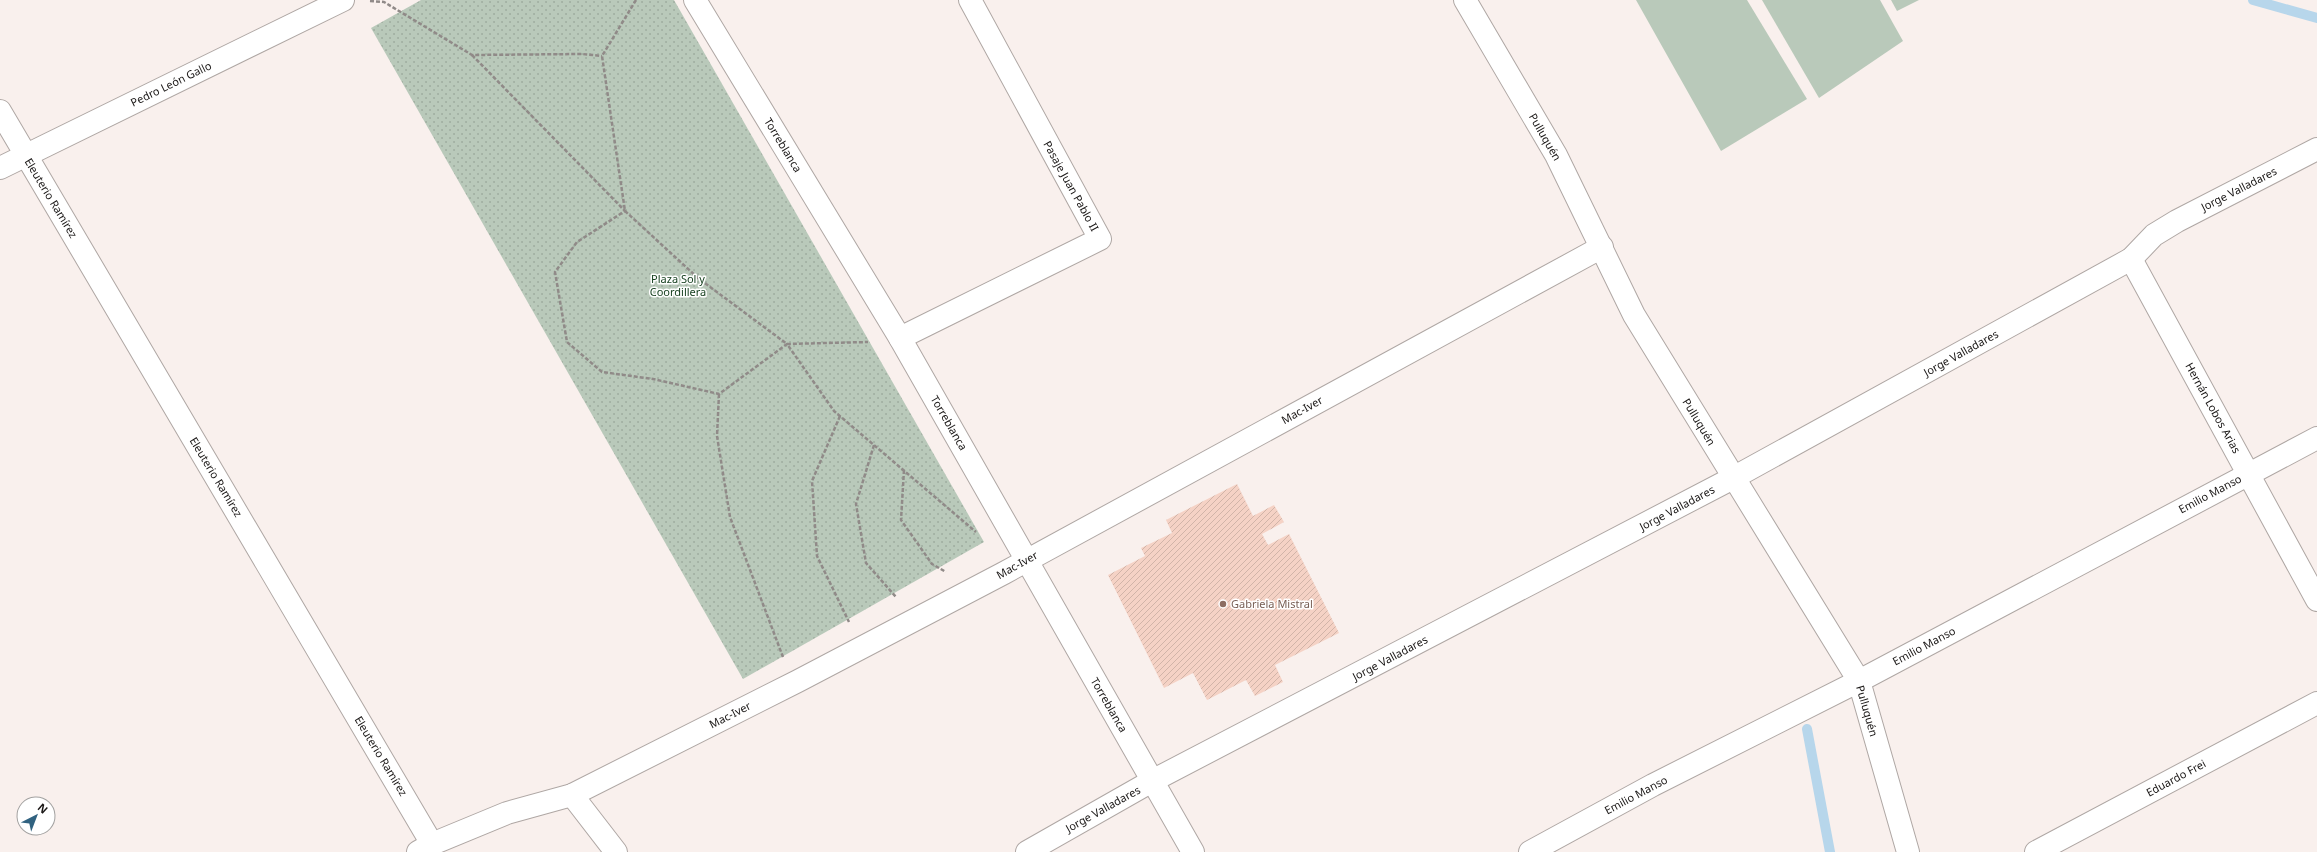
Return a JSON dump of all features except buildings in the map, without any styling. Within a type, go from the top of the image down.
[{"type":"street","name":"Pedro León Gallo","points":[[0,168],[343,0]]},
{"type":"street","name":"Torreblanca","points":[[695,0],[900,338],[1193,852]]},
{"type":"street","name":"Pasaje Juan Pablo II","points":[[900,338],[1100,239],[970,0]]},
{"type":"street","name":"Pulluquén","points":[[1465,0],[1556,155],[1634,315],[1859,681],[1908,852]]},
{"type":"street","name":"Eleuterio Ramírez","points":[[0,111],[425,848]]},
{"type":"street","name":"Jorge Valladares","points":[[1027,852],[1152,781],[1734,478],[2131,259],[2142,246],[2166,227],[2317,149]]},
{"type":"street","name":"Mac-Iver","points":[[425,848],[507,813],[572,795],[798,681],[1027,560],[1602,247]]},
{"type":"street","name":"Hernán Lobos Arias","points":[[2131,259],[2317,600]]},
{"type":"street","name":"Emilio Manso","points":[[1530,852],[1660,782],[1859,681],[2317,438]]},
{"type":"street","name":"Eduardo Frei","points":[[2036,852],[2317,703]]},
{"type":"street","points":[[572,795],[616,852]]},
{"type":"path","points":[[366,0],[386,1],[472,55],[625,211],[698,278],[787,344],[834,411],[963,519]]},
{"type":"path","points":[[625,211],[602,56],[636,0]]},
{"type":"path","points":[[472,55],[582,54],[602,56]]},
{"type":"path","points":[[625,211],[577,242],[555,272],[567,342],[602,372],[653,379],[719,394],[787,344],[882,341],[900,338]]},
{"type":"path","points":[[719,394],[717,436],[730,517],[784,660],[798,681]]},
{"type":"path","points":[[840,416],[812,481],[817,556],[850,624]]},
{"type":"path","points":[[874,444],[856,504],[866,563],[900,602]]},
{"type":"path","points":[[904,470],[901,520],[932,564],[950,574]]},
{"type":"green space","name":"Plaza Sol y Coordillera","points":[[421,0],[674,0],[984,542],[743,679],[371,28]]},
{"type":"green space","points":[[1636,0],[1747,0],[1807,99],[1721,151]]},
{"type":"green space","points":[[1762,0],[1880,0],[1903,41],[1819,98]]},
{"type":"green space","points":[[1891,0],[1919,0],[1897,11]]},
{"type":"waterway","points":[[2253,0],[2317,18]]},
{"type":"waterway","points":[[1807,729],[1830,852]]},
{"type":"place","name":"Gabriela Mistral","points":[[1223,604]]}]
